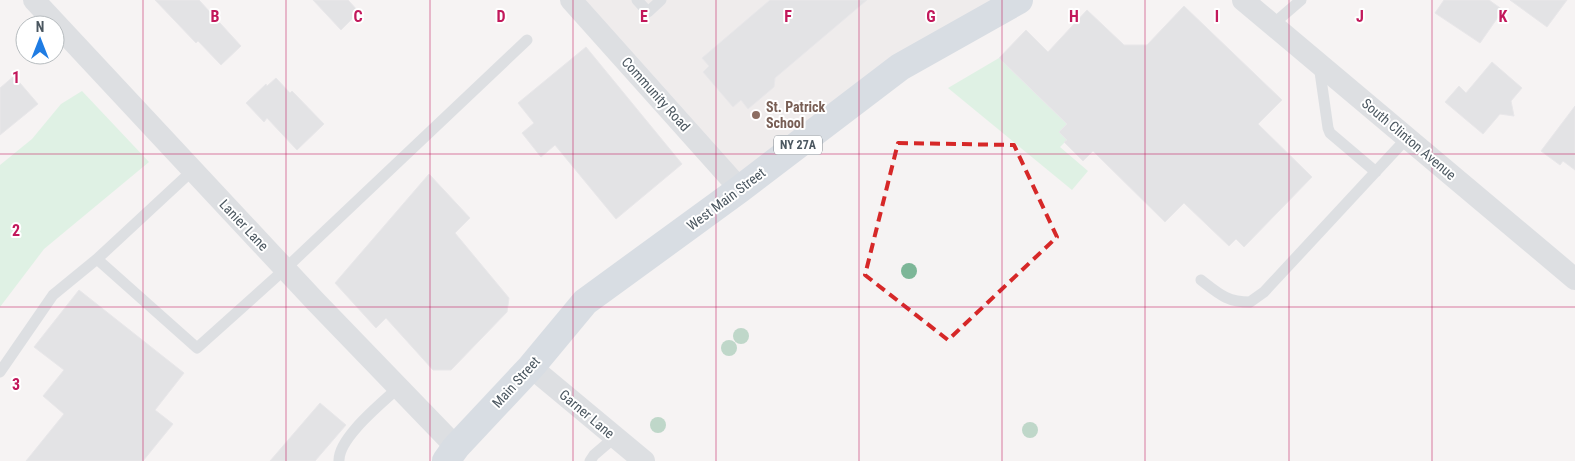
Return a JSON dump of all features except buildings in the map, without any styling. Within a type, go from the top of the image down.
[{"type":"main road","name":"West Main Street","points":[[585,302],[740,189],[900,67],[1019,0]]},
{"type":"main road","name":"Main Street","points":[[451,454],[531,367],[585,302]]},
{"type":"street","name":"Lanier Lane","points":[[34,0],[398,388],[451,454]]},
{"type":"street","name":"Community Road","points":[[571,0],[740,189]]},
{"type":"street","name":"South Clinton Avenue","points":[[1242,0],[1575,279]]},
{"type":"street","name":"Garner Lane","points":[[531,367],[644,461]]},
{"type":"lane","points":[[638,0],[648,12],[661,0]]},
{"type":"lane","points":[[1272,25],[1300,0]]},
{"type":"lane","points":[[97,260],[197,348],[285,269],[527,40]]},
{"type":"lane","points":[[1319,64],[1330,133],[1376,172]]},
{"type":"lane","points":[[1201,280],[1220,295],[1231,300],[1250,302],[1264,292],[1408,138]]},
{"type":"lane","points":[[0,372],[53,295],[97,260],[193,170]]},
{"type":"lane","points":[[339,461],[339,455],[347,440],[366,418],[398,388]]},
{"type":"lane","points":[[590,461],[594,455],[615,437]]},
{"type":"highlighted area","points":[[898,143],[1014,145],[1057,237],[948,340],[865,275]]},
{"type":"shaded area","name":"St. Patrick School","points":[[570,0],[1019,0],[740,189]]},
{"type":"green space","points":[[999,58],[1067,124],[1060,132],[1067,140],[1060,147],[1088,171],[1072,190],[948,88]]},
{"type":"green space","points":[[82,91],[149,162],[44,249],[0,307],[0,165],[32,139],[61,104]]},
{"type":"place","name":"St. Patrick School","points":[[756,115]]}]
